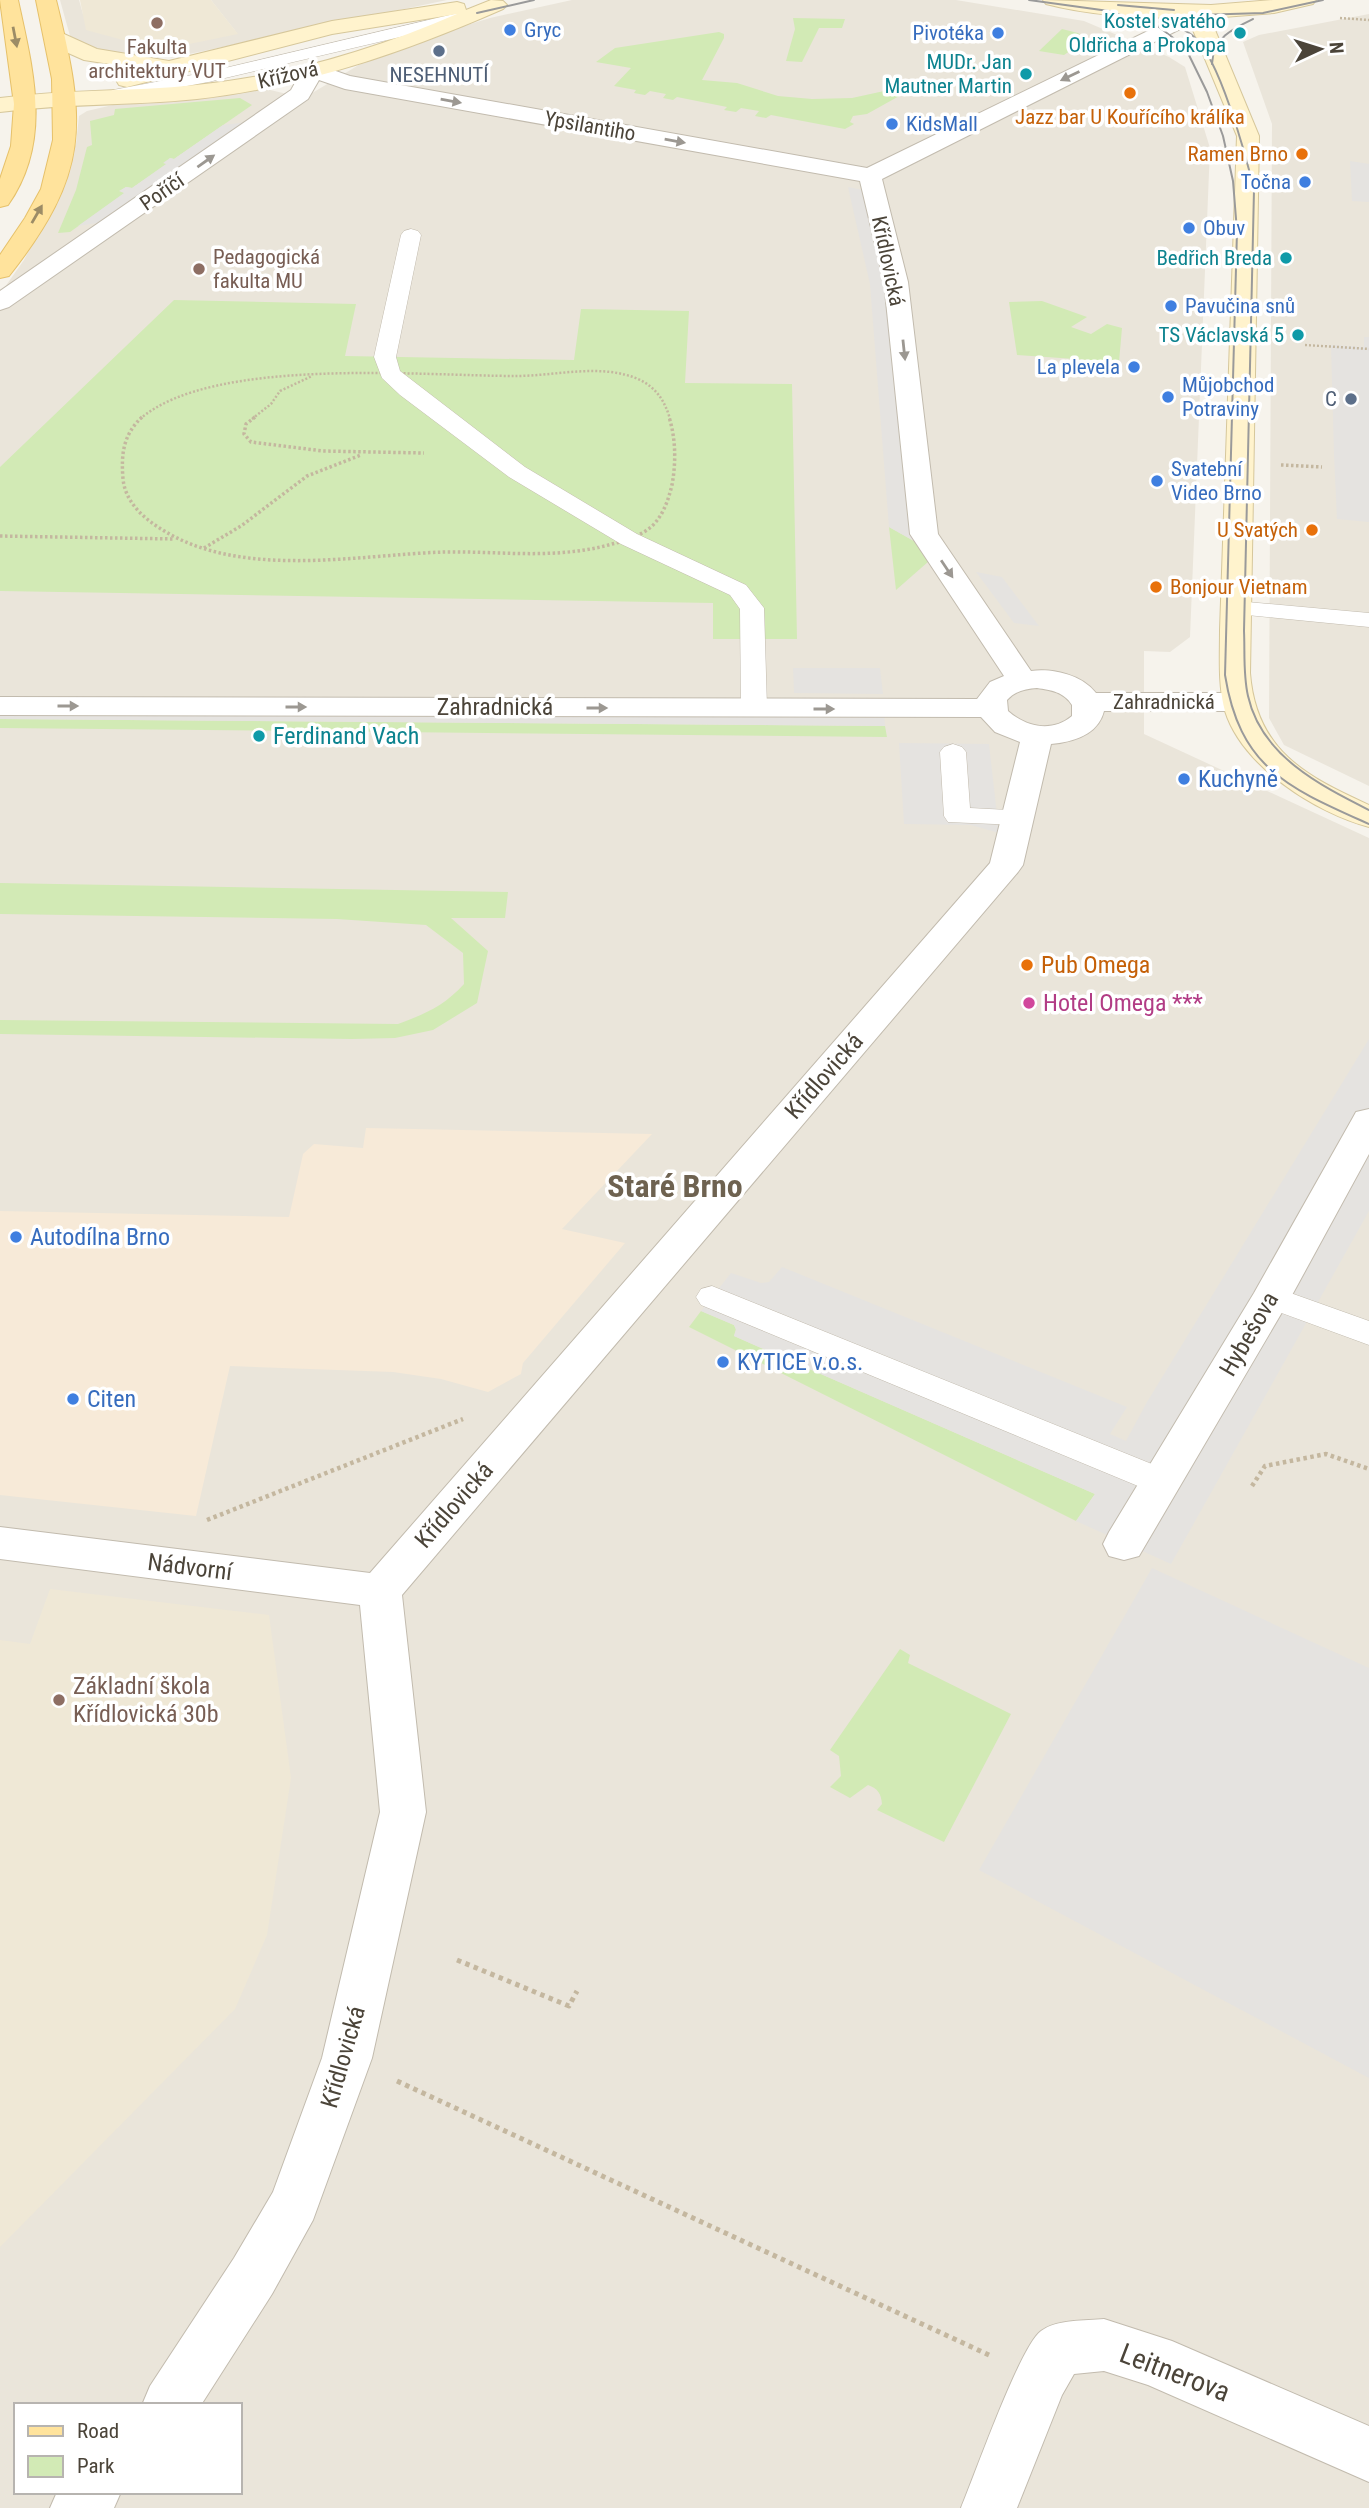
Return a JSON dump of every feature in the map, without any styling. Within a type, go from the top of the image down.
[{"type":"main road","points":[[0,271],[39,213],[62,162],[65,141],[55,99],[8,0]]},
{"type":"main road","points":[[0,200],[17,165],[24,134],[55,99],[56,39],[46,0]]},
{"type":"street","name":"Křížová","points":[[55,99],[250,46],[393,15],[482,8],[518,0]]},
{"type":"street","points":[[1053,0],[1140,11],[1197,13],[1260,10],[1306,0]]},
{"type":"street","name":"Křížová","points":[[55,99],[208,90],[313,71],[402,43],[482,8]]},
{"type":"street","points":[[870,176],[1197,13]]},
{"type":"street","points":[[1197,13],[1248,136],[1235,668],[1239,702],[1246,724],[1253,735],[1284,769],[1339,803],[1369,817]]},
{"type":"street","points":[[56,39],[74,49],[112,60],[177,66]]},
{"type":"street","name":"Ypsilantiho","points":[[313,71],[345,82],[870,176]]},
{"type":"street","name":"Poříčí","points":[[0,302],[284,106],[300,94],[313,71]]},
{"type":"street","points":[[0,105],[55,99]]},
{"type":"street","name":"Křídlovická","points":[[870,176],[896,282],[924,534],[1021,680]]},
{"type":"street","points":[[1037,679],[1069,686],[1088,702],[1090,710],[1080,726],[1068,731],[1038,734],[1011,728],[994,715],[990,708],[996,691],[1021,680],[1037,679]]},
{"type":"street","name":"Zahradnická","points":[[1088,702],[1239,702]]},
{"type":"street","name":"Zahradnická","points":[[0,706],[990,708]]},
{"type":"street","name":"Křídlovická","points":[[170,2403],[253,2276],[295,2203],[347,2058],[403,1812],[380,1591],[1006,865],[1038,734]]},
{"type":"street","name":"Hybešova","points":[[1124,1544],[1271,1297],[1369,1121]]},
{"type":"street","name":"Nádvorní","points":[[0,1543],[380,1591]]},
{"type":"street","name":"Leitnerova","points":[[989,2508],[1041,2379],[1059,2350],[1104,2345],[1153,2360],[1369,2454]]},
{"type":"street","points":[[78,2508],[91,2494]]},
{"type":"lane","points":[[55,99],[184,75],[482,8]]},
{"type":"lane","points":[[411,235],[385,357],[390,373],[408,390],[502,461],[629,539],[738,590],[752,608],[754,708]]},
{"type":"lane","points":[[1236,608],[1369,620]]},
{"type":"lane","points":[[953,752],[957,816],[1018,817]]},
{"type":"lane","points":[[712,1297],[1162,1482]]},
{"type":"lane","points":[[1271,1297],[1369,1333]]},
{"type":"path","points":[[1335,18],[1369,20]]},
{"type":"path","points":[[1305,345],[1369,349]]},
{"type":"path","points":[[612,372],[646,383],[660,395],[668,412],[674,461],[672,492],[653,525],[629,539],[563,554],[530,556],[453,552],[343,561],[296,560],[203,549],[155,528],[128,500],[120,460],[123,442],[133,426],[148,412],[172,399],[204,389],[316,374],[528,376],[612,372]]},
{"type":"path","points":[[316,374],[280,391],[271,404],[246,424],[244,434],[251,442],[363,454],[410,452],[502,461]]},
{"type":"path","points":[[203,549],[240,526],[306,476],[363,454]]},
{"type":"path","points":[[1281,465],[1322,467]]},
{"type":"path","points":[[0,536],[176,539]]},
{"type":"path","points":[[195,1525],[467,1417]]},
{"type":"path","points":[[1252,1486],[1265,1466],[1326,1454],[1369,1469]]},
{"type":"path","points":[[457,1960],[569,2006],[576,1991]]},
{"type":"path","points":[[347,2058],[1041,2379]]},
{"type":"shaded area","points":[[60,0],[79,0],[83,14],[237,33],[211,0],[447,0],[170,58],[142,57],[92,48],[70,36]]},
{"type":"shaded area","name":"Fakulta architektury VUT","points":[[80,0],[211,0],[238,34],[160,50],[86,30]]},
{"type":"shaded area","points":[[572,0],[956,0],[1084,21],[1169,57],[1185,67],[1210,148],[1190,637],[1170,652],[1144,651],[1144,734],[1369,838],[1369,2508],[0,2508],[0,294],[24,260],[59,191],[76,144],[79,116],[87,111],[117,104],[266,89],[304,98],[367,60],[402,45],[490,18]]},
{"type":"shaded area","points":[[1369,14],[1369,786],[1284,745],[1269,718],[1272,124],[1243,42],[1259,35]]},
{"type":"shaded area","points":[[256,121],[115,220],[78,226],[124,193],[119,191],[126,187],[132,188],[166,164],[163,163],[170,158],[174,159],[223,125]]},
{"type":"shaded area","points":[[1350,161],[1369,164],[1369,202],[1352,201]]},
{"type":"shaded area","points":[[848,187],[873,192],[937,554],[889,527],[870,284]]},
{"type":"shaded area","name":"C","points":[[1364,337],[1369,337],[1369,522],[1337,519],[1331,345],[1364,347]]},
{"type":"shaded area","points":[[976,572],[1002,577],[1039,626],[1014,623]]},
{"type":"shaded area","points":[[793,668],[880,668],[883,694],[794,693]]},
{"type":"shaded area","points":[[0,706],[884,709],[885,726],[0,719]]},
{"type":"shaded area","points":[[899,743],[989,744],[999,833],[971,825],[904,824]]},
{"type":"shaded area","points":[[1369,1039],[1369,1211],[1171,1564],[1076,1521],[1095,1494],[734,1336],[734,1325],[701,1311],[731,1273],[761,1283],[769,1282],[782,1267],[1127,1407],[1110,1434],[1126,1441],[1147,1402]]},
{"type":"shaded area","points":[[366,1128],[652,1134],[562,1229],[625,1243],[523,1363],[521,1374],[488,1392],[441,1379],[393,1372],[230,1366],[196,1516],[0,1495],[0,1211],[289,1217],[303,1154],[314,1144],[363,1148]]},
{"type":"shaded area","points":[[1152,1568],[1369,1668],[1369,2078],[979,1870]]},
{"type":"shaded area","points":[[50,1589],[269,1615],[291,1778],[267,1935],[235,2009],[0,2247],[0,1640],[30,1644]]},
{"type":"green space","points":[[793,18],[845,19],[842,28],[819,28],[802,62],[786,61],[795,29]]},
{"type":"green space","points":[[1062,29],[1078,33],[1086,40],[1064,55],[1039,51]]},
{"type":"green space","points":[[719,32],[724,34],[724,38],[702,80],[737,83],[778,96],[812,99],[852,98],[898,88],[910,90],[867,114],[853,116],[850,122],[854,124],[845,129],[771,115],[766,118],[755,116],[759,111],[741,108],[736,112],[724,110],[727,107],[677,97],[673,100],[663,98],[666,94],[650,91],[645,95],[634,93],[636,90],[614,86],[631,68],[596,62],[615,48]]},
{"type":"green space","points":[[240,98],[252,105],[174,159],[170,158],[167,164],[132,188],[126,187],[120,191],[125,193],[70,232],[58,233],[76,190],[87,147],[92,145],[90,121],[114,115],[115,109]]},
{"type":"green space","points":[[174,300],[356,304],[345,356],[574,360],[581,309],[689,311],[685,383],[792,384],[797,639],[713,639],[713,603],[0,591],[0,467]]},
{"type":"green space","points":[[1042,301],[1087,317],[1071,327],[1091,334],[1107,324],[1122,328],[1119,362],[1017,355],[1009,302]]},
{"type":"green space","points":[[889,527],[937,554],[896,590]]},
{"type":"green space","points":[[0,719],[885,726],[887,737],[0,728]]},
{"type":"green space","points":[[0,883],[508,892],[505,918],[451,918],[488,951],[477,1003],[433,1030],[395,1038],[352,1039],[0,1034],[0,1020],[398,1024],[434,1009],[464,984],[463,953],[426,925],[337,919],[0,914]]},
{"type":"green space","points":[[701,1311],[734,1325],[734,1336],[1095,1494],[1076,1521],[689,1327]]},
{"type":"green space","points":[[900,1649],[910,1655],[908,1663],[1011,1714],[944,1842],[877,1810],[882,1804],[881,1797],[868,1785],[850,1798],[830,1787],[841,1776],[839,1756],[830,1750]]},
{"type":"tram line","points":[[477,13],[534,0]]},
{"type":"tram line","points":[[1029,0],[1116,12]]},
{"type":"tram line","points":[[1164,16],[1263,13],[1323,0]]},
{"type":"tram line","points":[[1118,5],[1174,10]]},
{"type":"tram line","points":[[1108,11],[1159,27],[1185,47],[1207,92],[1223,136],[1233,181],[1237,231],[1225,675],[1232,707],[1256,754],[1273,771],[1315,799],[1369,824]]},
{"type":"tram line","points":[[1160,18],[1193,36],[1212,64]]},
{"type":"tram line","points":[[1212,64],[1220,41],[1231,31],[1253,19]]},
{"type":"tram line","points":[[1212,64],[1230,108],[1254,190],[1244,631],[1248,696],[1265,735],[1279,751],[1312,778],[1369,810]]},
{"type":"place","name":"Fakulta architektury VUT","points":[[157,23]]},
{"type":"place","name":"Gryc","points":[[510,30]]},
{"type":"place","name":"Pivotéka","points":[[998,33]]},
{"type":"place","name":"Kostel svatého Oldřicha a Prokopa","points":[[1240,33]]},
{"type":"place","name":"NESEHNUTÍ","points":[[439,51]]},
{"type":"place","name":"MUDr. Jan Mautner Martin","points":[[1026,74]]},
{"type":"place","name":"Jazz bar U Kouřícího králíka","points":[[1130,93]]},
{"type":"place","name":"KidsMall","points":[[892,124]]},
{"type":"place","name":"Ramen Brno","points":[[1302,154]]},
{"type":"place","name":"Točna","points":[[1305,182]]},
{"type":"place","name":"Obuv","points":[[1189,228]]},
{"type":"place","name":"Bedřich Breda","points":[[1286,258]]},
{"type":"place","name":"Pedagogická fakulta MU","points":[[199,269]]},
{"type":"place","name":"Pavučina snů","points":[[1171,306]]},
{"type":"place","name":"TS Václavská 5","points":[[1298,335]]},
{"type":"place","name":"La plevela","points":[[1134,367]]},
{"type":"place","name":"Můjobchod Potraviny","points":[[1168,397]]},
{"type":"place","name":"C","points":[[1351,399]]},
{"type":"place","name":"Svatební Video Brno","points":[[1157,481]]},
{"type":"place","name":"U Svatých","points":[[1312,530]]},
{"type":"place","name":"Bonjour Vietnam","points":[[1156,587]]},
{"type":"place","name":"Ferdinand Vach","points":[[259,736]]},
{"type":"place","name":"Kuchyně","points":[[1184,779]]},
{"type":"place","name":"Pub Omega","points":[[1027,965]]},
{"type":"place","name":"Hotel Omega ***","points":[[1029,1003]]},
{"type":"place","name":"Autodílna Brno","points":[[16,1237]]},
{"type":"place","name":"KYTICE v.o.s.","points":[[723,1362]]},
{"type":"place","name":"Citen","points":[[73,1399]]},
{"type":"place","name":"Základní škola Křídlovická 30b","points":[[59,1700]]},
{"type":"district","name":"Staré Brno","points":[[675,1186]]}]
